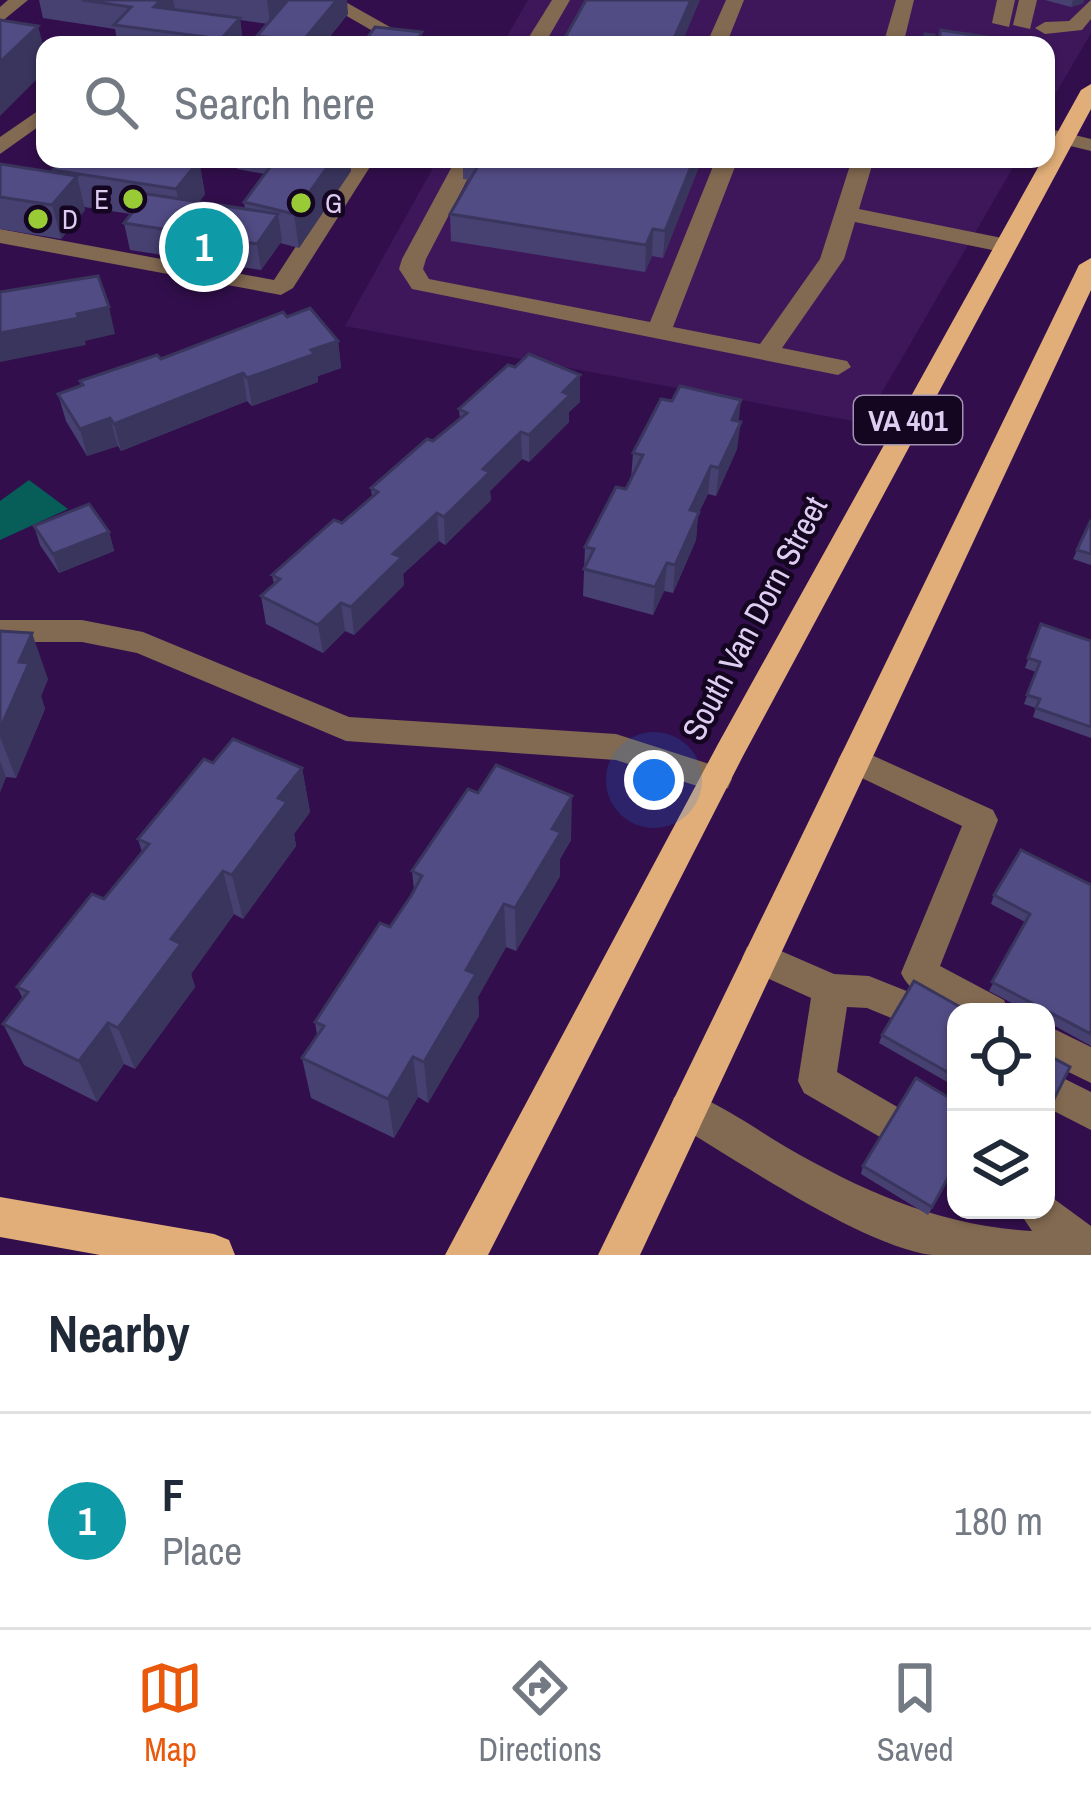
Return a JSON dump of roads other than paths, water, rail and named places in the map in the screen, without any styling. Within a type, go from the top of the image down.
[{"type":"main road","name":"South Van Dorn Street","points":[[1055,135],[1091,90]]},
{"type":"main road","name":"South Van Dorn Street","points":[[466,1255],[1039,168]]},
{"type":"main road","name":"VA 401","points":[[619,1255],[1091,265]]},
{"type":"main road","points":[[0,1216],[214,1255]]},
{"type":"lane","points":[[0,17],[19,0]]},
{"type":"lane","points":[[328,0],[396,36]]},
{"type":"lane","points":[[539,36],[561,0]]},
{"type":"lane","points":[[720,36],[735,0]]},
{"type":"lane","points":[[895,36],[905,0]]},
{"type":"lane","points":[[1006,0],[1013,24],[1028,0]]},
{"type":"lane","points":[[1045,28],[1075,26],[1091,6]]},
{"type":"lane","points":[[354,36],[379,26]]},
{"type":"lane","points":[[0,148],[36,119]]},
{"type":"lane","points":[[1055,136],[1091,145]]},
{"type":"lane","points":[[0,236],[281,288],[358,168]]},
{"type":"lane","points":[[462,168],[414,259],[412,269],[420,284],[838,367]]},
{"type":"lane","points":[[658,332],[723,168]]},
{"type":"lane","points":[[766,353],[826,268],[861,168]]},
{"type":"lane","points":[[848,214],[927,226],[1002,245]]},
{"type":"lane","points":[[0,631],[82,631],[143,643],[346,729],[616,747],[716,779]]},
{"type":"lane","points":[[854,760],[981,820],[919,973],[974,1003]]},
{"type":"lane","points":[[760,958],[831,989],[869,992],[901,1006]]},
{"type":"lane","points":[[831,989],[817,1081],[947,1157]]},
{"type":"lane","points":[[1055,1047],[1091,1066]]},
{"type":"lane","points":[[688,1110],[791,1171],[904,1225],[960,1243],[1091,1253]]},
{"type":"lane","points":[[1049,1219],[1091,1253]]},
{"type":"place","name":"E","points":[[133,199]]},
{"type":"place","name":"G","points":[[301,203]]},
{"type":"place","name":"D","points":[[38,219]]},
{"type":"place","name":"F","points":[[204,247]]}]
